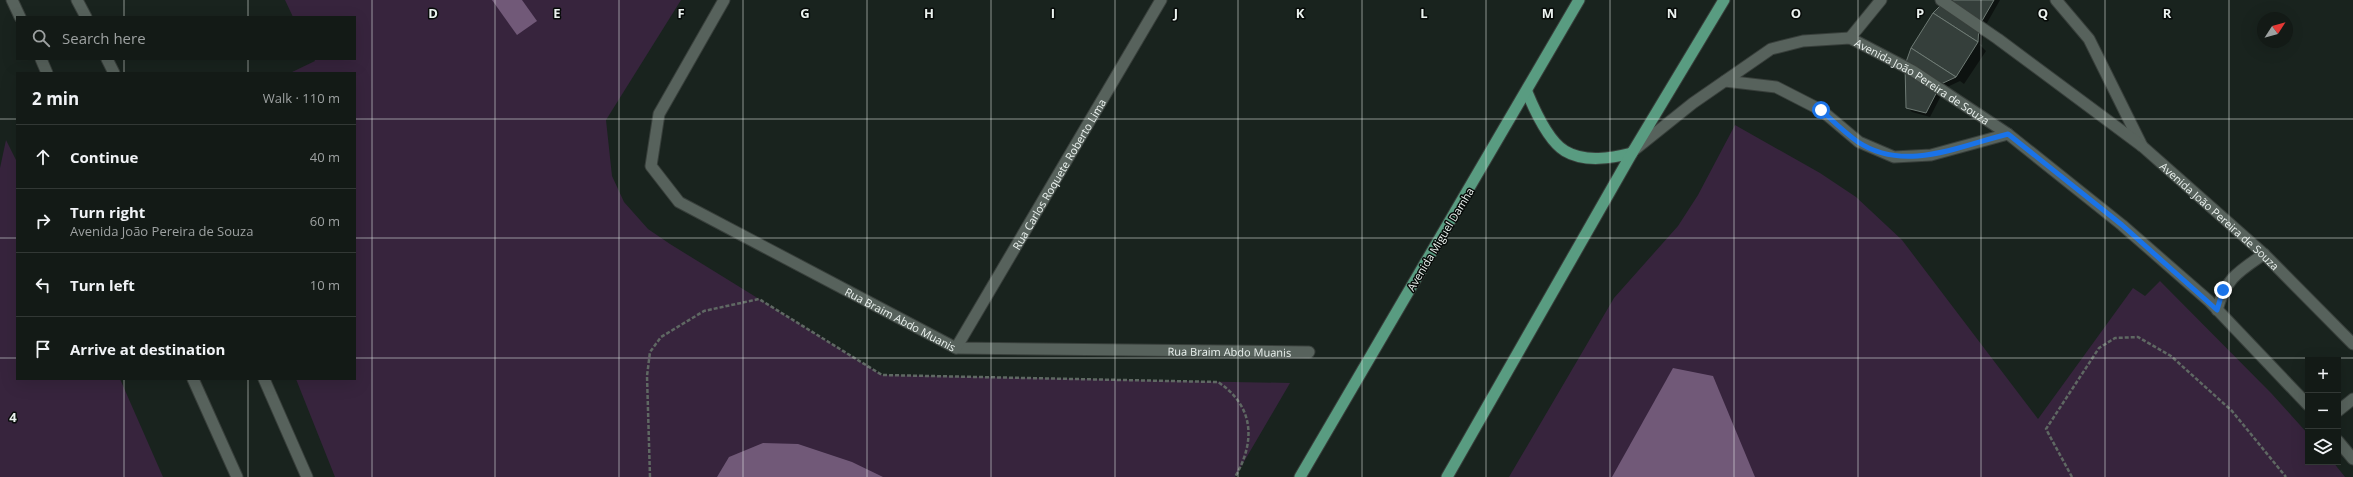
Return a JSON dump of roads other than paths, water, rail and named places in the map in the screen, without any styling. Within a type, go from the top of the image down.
[{"type":"main road","name":"Avenida Miguel Damha","points":[[1300,477],[1527,92],[1579,0]]},
{"type":"main road","points":[[1447,477],[1632,153],[1724,0]]},
{"type":"main road","points":[[1527,92],[1536,115],[1565,151],[1582,156],[1609,159],[1632,153]]},
{"type":"street","points":[[12,0],[20,16]]},
{"type":"street","points":[[77,0],[85,16]]},
{"type":"street","name":"Rua Braim Abdo Muanis","points":[[724,0],[659,114],[651,166],[679,202],[956,348],[1309,352]]},
{"type":"street","name":"Rua Carlos Roquete Roberto Lima","points":[[956,348],[1161,0]]},
{"type":"street","points":[[1850,38],[1881,0]]},
{"type":"street","name":"Avenida João Pereira de Souza","points":[[1942,0],[1998,39],[2142,146],[2264,254],[2353,344]]},
{"type":"street","points":[[2056,0],[2089,39],[2142,146]]},
{"type":"street","name":"Avenida João Pereira de Souza","points":[[1632,153],[1693,103],[1771,49],[1803,41],[1850,38],[1913,71],[2008,134],[2122,225],[2217,310],[2305,402]]},
{"type":"street","points":[[41,60],[47,72]]},
{"type":"street","points":[[108,60],[114,72]]},
{"type":"street","points":[[1726,81],[1776,87],[1821,110],[1859,142],[1894,157],[1931,155],[2008,134]]},
{"type":"street","points":[[2217,310],[2223,290],[2236,273],[2264,254]]},
{"type":"street","points":[[193,380],[237,477]]},
{"type":"street","points":[[264,380],[307,477]]},
{"type":"street","points":[[2341,409],[2353,399]]},
{"type":"street","points":[[2341,444],[2353,459]]}]
